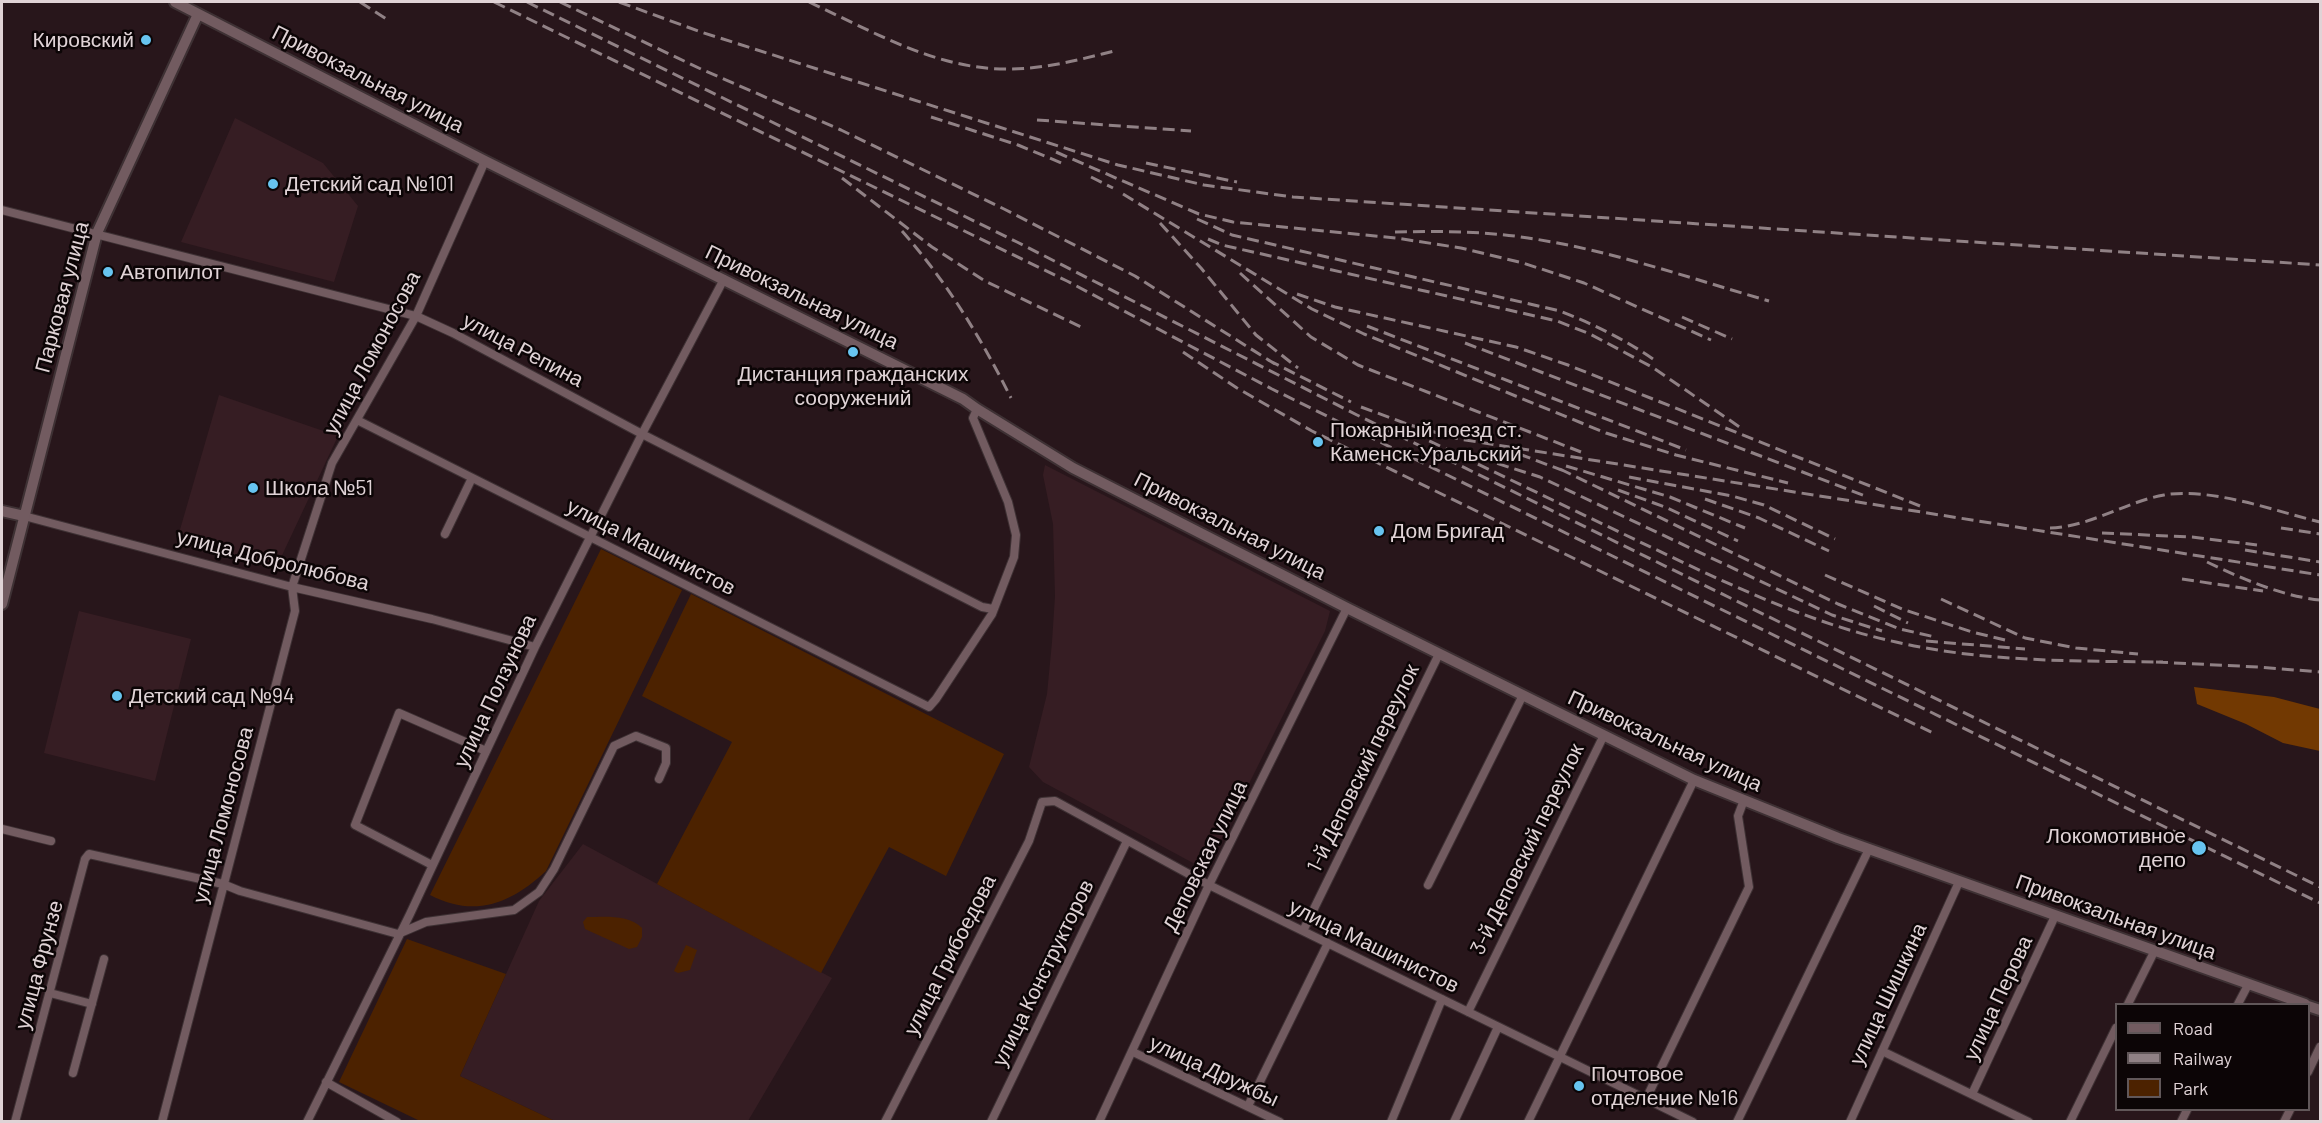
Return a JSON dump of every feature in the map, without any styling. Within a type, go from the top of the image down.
[{"type":"street","name":"Привокзальная улица","points":[[175,2],[485,161],[963,399],[1073,468],[1347,608],[1694,780],[1869,849],[2301,1003]]},
{"type":"street","name":"Парковая улица","points":[[2,604],[97,233],[152,109],[198,14]]},
{"type":"street","name":"улица Ломоносова","points":[[162,1122],[295,611],[292,587],[332,463],[416,316],[485,161]]},
{"type":"street","name":"улица Репина","points":[[2,210],[416,316],[453,333],[642,435],[878,552],[982,607],[993,609]]},
{"type":"street","name":"улица Ползунова","points":[[307,1122],[398,934],[410,914],[534,647],[589,536],[724,279]]},
{"type":"street","points":[[977,409],[973,418],[1008,502],[1016,535],[1014,557],[993,609]]},
{"type":"street","name":"улица Машинистов","points":[[357,420],[929,707],[993,609]]},
{"type":"street","points":[[445,534],[472,478]]},
{"type":"street","name":"улица Добролюбова","points":[[2,511],[292,587],[432,619],[534,647]]},
{"type":"street","name":"Деповская улица","points":[[1099,1122],[1209,885],[1347,608]]},
{"type":"street","name":"1-й Деповский переулок","points":[[1303,931],[1439,654]]},
{"type":"street","points":[[1428,885],[1523,695]]},
{"type":"street","points":[[432,865],[355,825],[399,712],[486,751]]},
{"type":"street","name":"3-й Деповский переулок","points":[[1468,1011],[1604,735]]},
{"type":"street","points":[[223,884],[240,891],[398,934],[426,922],[514,910],[539,892],[554,869],[614,746],[636,736],[666,748],[666,763],[659,779]]},
{"type":"street","points":[[1528,1122],[1558,1056],[1694,780]]},
{"type":"street","points":[[1646,1099],[1749,887],[1738,816],[1744,800]]},
{"type":"street","name":"улица Машинистов","points":[[1042,802],[1055,801],[1209,885],[1693,1122]]},
{"type":"street","name":"улица Грибоедова","points":[[885,1122],[1029,841],[1042,802]]},
{"type":"street","points":[[2,829],[51,842]]},
{"type":"street","name":"улица Конструкторов","points":[[992,1122],[1127,841]]},
{"type":"street","points":[[1737,1122],[1869,849]]},
{"type":"street","name":"улица Фрунзе","points":[[15,1122],[85,859],[89,854],[223,884]]},
{"type":"street","name":"улица Шишкина","points":[[1850,1122],[1959,882]]},
{"type":"street","points":[[410,914],[426,922]]},
{"type":"street","name":"улица Перова","points":[[1972,1094],[2055,916]]},
{"type":"street","points":[[1248,1106],[1328,943]]},
{"type":"street","points":[[2129,1003],[2154,952]]},
{"type":"street","points":[[73,1073],[104,959]]},
{"type":"street","points":[[2239,1003],[2248,985]]},
{"type":"street","points":[[50,993],[92,1004]]},
{"type":"street","points":[[1390,1122],[1442,999]]},
{"type":"street","points":[[1454,1122],[1498,1027]]},
{"type":"street","points":[[2070,1122],[2115,1030]]},
{"type":"street","points":[[2310,1068],[2320,1047]]},
{"type":"street","points":[[1882,1051],[2029,1122]]},
{"type":"street","name":"улица Дружбы","points":[[1133,1052],[1280,1122]]},
{"type":"street","points":[[326,1082],[397,1122]]},
{"type":"shaded area","name":"Детский сад №101","points":[[235,118],[323,163],[358,206],[334,282],[181,242]]},
{"type":"shaded area","name":"Школа №51","points":[[219,395],[338,436],[277,566],[177,540]]},
{"type":"shaded area","points":[[1045,465],[1330,611],[1325,631],[1206,870],[1043,782],[1029,767],[1047,694],[1055,596],[1053,524],[1043,475]]},
{"type":"shaded area","name":"Детский сад №94","points":[[79,611],[191,639],[155,781],[44,753]]},
{"type":"shaded area","points":[[2194,687],[2274,697],[2320,709],[2320,751],[2283,743],[2246,724],[2197,704]]},
{"type":"shaded area","points":[[583,844],[832,978],[748,1121],[555,1121],[460,1076],[539,901]]},
{"type":"green space","points":[[601,549],[682,590],[546,871],[519,892],[491,904],[462,906],[430,895]]},
{"type":"green space","points":[[691,594],[1004,754],[946,876],[889,847],[821,973],[657,884],[732,742],[642,696]]},
{"type":"green space","points":[[587,917],[616,917],[630,920],[642,928],[642,937],[637,947],[629,949],[585,929],[583,922]]},
{"type":"green space","points":[[407,939],[506,974],[460,1076],[555,1121],[420,1121],[339,1082]]},
{"type":"green space","points":[[686,945],[697,950],[690,970],[678,973],[674,971]]},
{"type":"railway","points":[[360,2],[388,20]]},
{"type":"railway","points":[[494,2],[1067,281],[1272,389],[2320,903]]},
{"type":"railway","points":[[527,2],[1017,242],[1357,415],[2320,887]]},
{"type":"railway","points":[[560,2],[703,70],[841,130],[1004,209],[1135,276],[1275,364]]},
{"type":"railway","points":[[619,2],[701,32],[1118,165],[1204,185],[1293,197],[2320,265]]},
{"type":"railway","points":[[809,2],[906,47],[956,63],[982,68],[1037,67],[1118,50]]},
{"type":"railway","points":[[931,117],[1018,145],[1064,164]]},
{"type":"railway","points":[[1037,120],[1191,131]]},
{"type":"railway","points":[[1056,152],[1199,214],[1233,222],[1396,238],[1461,248],[1523,263],[1584,283],[1711,340]]},
{"type":"railway","points":[[1146,163],[1237,182]]},
{"type":"railway","points":[[1091,177],[1113,188]]},
{"type":"railway","points":[[842,178],[932,247],[985,281],[1081,327]]},
{"type":"railway","points":[[1123,194],[1312,309],[1364,334],[1606,433],[1676,455],[1788,483]]},
{"type":"railway","points":[[1197,219],[1232,235],[1560,311],[1608,332],[1653,359]]},
{"type":"railway","points":[[1160,223],[1201,268],[1256,335],[1298,368]]},
{"type":"railway","points":[[902,231],[934,270],[962,311],[1011,398]]},
{"type":"railway","points":[[1395,232],[1478,233],[1559,243],[1649,265],[1769,301]]},
{"type":"railway","points":[[1208,239],[1222,245],[1557,321],[1590,334],[1652,367],[1744,430]]},
{"type":"railway","points":[[1240,273],[1311,337],[1358,365],[1581,452]]},
{"type":"railway","points":[[1297,294],[1335,307],[1516,347],[1568,365],[1920,506]]},
{"type":"railway","points":[[1682,317],[1732,339]]},
{"type":"railway","points":[[1367,326],[1686,450]]},
{"type":"railway","points":[[1465,343],[1868,497]]},
{"type":"railway","points":[[1183,352],[1237,388],[1312,431],[1935,734]]},
{"type":"railway","points":[[1268,360],[1351,402]]},
{"type":"railway","points":[[1361,407],[1410,425],[1459,439],[2320,575]]},
{"type":"railway","points":[[1413,433],[1732,585],[1830,624],[1929,649],[1995,657],[2062,661],[2163,662]]},
{"type":"railway","points":[[1519,454],[1567,472]]},
{"type":"railway","points":[[1480,458],[1540,477],[1832,615],[1882,631]]},
{"type":"railway","points":[[1566,466],[1670,497],[1745,528]]},
{"type":"railway","points":[[1560,469],[1838,604],[1900,629],[1935,637]]},
{"type":"railway","points":[[1629,477],[1732,496],[1764,505],[1835,539]]},
{"type":"railway","points":[[1618,490],[1665,507],[1738,541]]},
{"type":"railway","points":[[2050,528],[2065,527],[2093,519],[2150,498],[2182,493],[2242,501],[2320,522]]},
{"type":"railway","points":[[1705,499],[1759,518],[1829,551]]},
{"type":"railway","points":[[2281,528],[2320,534]]},
{"type":"railway","points":[[2102,533],[2192,537],[2257,545]]},
{"type":"railway","points":[[2245,550],[2320,562]]},
{"type":"railway","points":[[2207,562],[2277,591],[2320,600]]},
{"type":"railway","points":[[1825,575],[1902,609],[1972,632],[2005,640]]},
{"type":"railway","points":[[2182,579],[2263,591]]},
{"type":"railway","points":[[1941,599],[2025,638],[2076,648],[2138,654]]},
{"type":"railway","points":[[1874,606],[1908,623]]},
{"type":"railway","points":[[1926,641],[2025,649]]},
{"type":"railway","points":[[2156,662],[2320,672]]},
{"type":"place","name":"Кировский","points":[[146,40]]},
{"type":"place","name":"Детский сад №101","points":[[273,184]]},
{"type":"place","name":"Автопилот","points":[[108,272]]},
{"type":"place","name":"Дистанция гражданских сооружений","points":[[853,352]]},
{"type":"place","name":"Пожарный поезд ст. Каменск-Уральский","points":[[1318,442]]},
{"type":"place","name":"Школа №51","points":[[253,488]]},
{"type":"place","name":"Дом Бригад","points":[[1379,531]]},
{"type":"place","name":"Детский сад №94","points":[[117,696]]},
{"type":"place","name":"Локомотивное депо","points":[[2199,848]]},
{"type":"place","name":"Почтовое отделение №16","points":[[1579,1086]]}]
